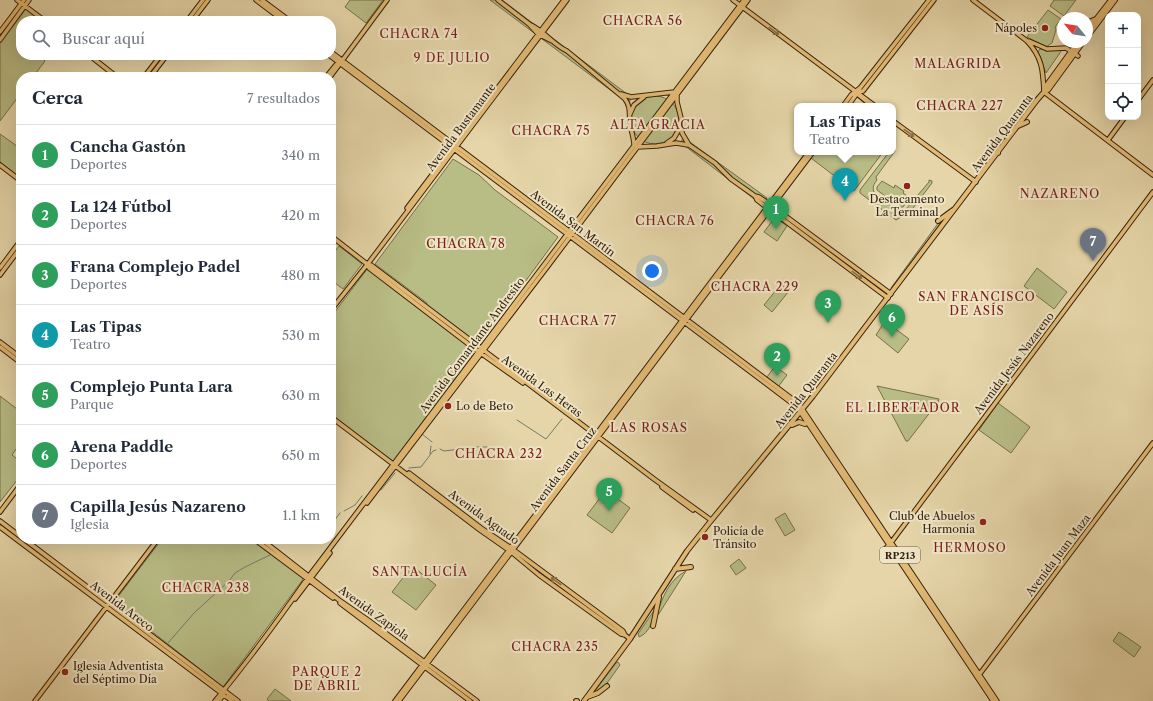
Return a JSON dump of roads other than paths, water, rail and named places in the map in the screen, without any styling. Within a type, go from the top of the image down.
[{"type":"highway","points":[[1093,23],[1111,0]]},
{"type":"highway","points":[[1093,29],[1115,0]]},
{"type":"highway","points":[[1093,20],[1097,18]]},
{"type":"highway","name":"Avenida Quaranta","points":[[1075,53],[1076,48]]},
{"type":"highway","name":"Avenida Quaranta","points":[[584,701],[630,639],[675,570],[710,521],[802,411],[957,207],[978,183],[998,153],[1044,92],[1046,86],[1079,48]]},
{"type":"highway","points":[[1018,126],[1026,122]]},
{"type":"highway","points":[[986,158],[998,153]]},
{"type":"highway","points":[[938,221],[957,207]]},
{"type":"highway","points":[[788,428],[799,422],[805,424]]},
{"type":"highway","points":[[675,570],[691,566]]},
{"type":"highway","points":[[653,626],[659,594]]},
{"type":"highway","points":[[587,697],[598,693],[607,686]]},
{"type":"main road","points":[[16,0],[24,3],[40,16]]},
{"type":"main road","points":[[0,32],[24,3],[29,0]]},
{"type":"main road","points":[[191,16],[202,0]]},
{"type":"main road","points":[[196,16],[208,0]]},
{"type":"main road","points":[[256,0],[277,16]]},
{"type":"main road","points":[[262,0],[283,16]]},
{"type":"main road","points":[[330,72],[387,0]]},
{"type":"main road","points":[[498,0],[529,24],[540,35],[553,41]]},
{"type":"main road","name":"Avenida Bustamante","points":[[336,304],[367,264],[368,259],[540,35],[564,0]]},
{"type":"main road","name":"Avenida Bustamante","points":[[542,31],[567,0]]},
{"type":"main road","points":[[733,0],[870,103]]},
{"type":"main road","name":"Avenida Comandante Andresito","points":[[336,542],[656,120],[744,0]]},
{"type":"main road","name":"Avenida Comandante Andresito","points":[[741,6],[748,0]]},
{"type":"main road","points":[[846,103],[856,93],[929,0]]},
{"type":"main road","points":[[850,103],[856,93],[863,91],[934,0]]},
{"type":"main road","points":[[973,0],[1027,41],[1037,53],[1041,62],[1044,92],[1153,174]]},
{"type":"main road","points":[[0,40],[24,3]]},
{"type":"main road","points":[[529,24],[542,31],[558,47],[567,51],[602,81],[621,94],[631,97],[676,93],[681,114],[683,137],[689,145],[715,163],[731,179],[755,196],[757,200],[770,207],[890,296]]},
{"type":"main road","points":[[1027,41],[1047,49],[1066,48],[1075,53]]},
{"type":"main road","name":"Avenida San Martín","points":[[336,57],[684,320],[799,404],[802,411]]},
{"type":"main road","name":"Avenida San Martín","points":[[336,59],[340,61]]},
{"type":"main road","points":[[96,60],[112,72]]},
{"type":"main road","points":[[148,72],[157,60]]},
{"type":"main road","points":[[154,72],[163,60]]},
{"type":"main road","points":[[333,72],[340,61]]},
{"type":"main road","points":[[1141,96],[1153,80]]},
{"type":"main road","points":[[621,94],[628,104],[631,128],[636,146],[653,146],[676,143],[689,145]]},
{"type":"main road","points":[[660,94],[671,99],[678,106]]},
{"type":"main road","points":[[630,114],[637,102],[644,96]]},
{"type":"main road","points":[[1108,140],[1123,120]]},
{"type":"main road","points":[[896,123],[978,183]]},
{"type":"main road","points":[[666,144],[674,138],[681,126]]},
{"type":"main road","points":[[631,128],[640,141],[653,146]]},
{"type":"main road","name":"Avenida Santa Cruz","points":[[770,207],[807,155]]},
{"type":"main road","name":"Avenida Santa Cruz","points":[[399,701],[425,664],[684,320],[811,155]]},
{"type":"main road","points":[[0,166],[16,178]]},
{"type":"main road","name":"Avenida Jesús Nazareno","points":[[889,545],[1153,192]]},
{"type":"main road","name":"Avenida Las Heras","points":[[336,240],[367,264],[369,268],[710,521]]},
{"type":"main road","points":[[0,268],[16,247]]},
{"type":"main road","points":[[0,275],[16,254]]},
{"type":"main road","points":[[0,342],[16,354]]},
{"type":"main road","points":[[0,347],[16,359]]},
{"type":"main road","name":"RP213","points":[[802,411],[889,545],[978,676],[997,701]]},
{"type":"main road","name":"Avenida Aguado","points":[[336,420],[480,530],[511,550],[623,631],[630,639]]},
{"type":"main road","name":"Avenida Juan Maza","points":[[978,676],[1153,443]]},
{"type":"main road","points":[[0,509],[16,489]]},
{"type":"main road","points":[[0,512],[16,490]]},
{"type":"main road","points":[[0,521],[16,533]]},
{"type":"main road","name":"Avenida Areco","points":[[0,526],[16,538]]},
{"type":"main road","name":"Avenida Areco","points":[[25,544],[107,604]]},
{"type":"main road","name":"Avenida Areco","points":[[30,544],[224,693],[238,701]]},
{"type":"main road","points":[[35,701],[107,604],[154,544]]},
{"type":"main road","name":"Avenida Zapiola","points":[[263,544],[273,550]]},
{"type":"main road","name":"Avenida Zapiola","points":[[266,544],[277,554],[309,578],[477,701]]},
{"type":"main road","name":"Avenida Comandante Andresito","points":[[219,701],[335,544]]},
{"type":"main road","name":"Avenida Santa Cruz","points":[[395,701],[425,664]]},
{"type":"main road","name":"Avenida Zapiola","points":[[425,664],[470,701]]},
{"type":"main road","name":"RP213","points":[[978,676],[993,701]]},
{"type":"main road","name":"Avenida Comandante Andresito","points":[[215,701],[224,693]]},
{"type":"main road","name":"Avenida Areco","points":[[224,693],[232,701]]},
{"type":"waterway","points":[[517,420],[546,439],[562,419]]},
{"type":"waterway","points":[[432,442],[422,434],[433,420]]},
{"type":"waterway","points":[[430,454],[431,446]]},
{"type":"waterway","points":[[440,449],[444,451],[465,450],[474,447],[487,447],[493,450]]},
{"type":"waterway","points":[[409,468],[421,467],[433,451],[436,450]]},
{"type":"waterway","points":[[381,490],[395,473]]},
{"type":"waterway","points":[[344,511],[355,505],[362,496]]},
{"type":"waterway","points":[[336,518],[340,513]]},
{"type":"waterway","points":[[168,643],[194,613],[229,581],[235,573],[272,554]]},
{"type":"place","name":"Nápoles","points":[[1045,28]]},
{"type":"place","name":"Destacamento La Terminal","points":[[907,186]]},
{"type":"place","name":"Las Tipas","points":[[845,201]]},
{"type":"place","name":"Cancha Gastón","points":[[776,229]]},
{"type":"place","name":"Capilla Jesús Nazareno","points":[[1093,261]]},
{"type":"place","name":"Frana Complejo Padel","points":[[828,323]]},
{"type":"place","name":"Arena Paddle","points":[[892,337]]},
{"type":"place","name":"La 124 Fútbol","points":[[777,376]]},
{"type":"place","name":"Lo de Beto","points":[[448,406]]},
{"type":"place","name":"Complejo Punta Lara","points":[[609,511]]},
{"type":"place","name":"Club de Abuelos Harmonía","points":[[983,522]]},
{"type":"place","name":"Policía de Tránsito","points":[[705,537]]},
{"type":"place","name":"Iglesia Adventista del Séptimo Día","points":[[65,672]]},
{"type":"district","name":"CHACRA 56","points":[[643,20]]},
{"type":"district","name":"CHACRA 74","points":[[419,33]]},
{"type":"district","name":"9 DE JULIO","points":[[452,57]]},
{"type":"district","name":"MALAGRIDA","points":[[958,63]]},
{"type":"district","name":"CHACRA 227","points":[[960,105]]},
{"type":"district","name":"ALTA GRACIA","points":[[658,124]]},
{"type":"district","name":"CHACRA 75","points":[[551,130]]},
{"type":"district","name":"NAZARENO","points":[[1060,193]]},
{"type":"district","name":"CHACRA 76","points":[[675,220]]},
{"type":"district","name":"CHACRA 78","points":[[466,243]]},
{"type":"district","name":"CHACRA 229","points":[[755,286]]},
{"type":"district","name":"SAN FRANCISCO DE ASÍS","points":[[977,303]]},
{"type":"district","name":"CHACRA 77","points":[[578,320]]},
{"type":"district","name":"EL LIBERTADOR","points":[[903,407]]},
{"type":"district","name":"LAS ROSAS","points":[[649,427]]},
{"type":"district","name":"CHACRA 232","points":[[499,453]]},
{"type":"district","name":"HERMOSO","points":[[970,547]]},
{"type":"district","name":"SANTA LUCÍA","points":[[420,571]]},
{"type":"district","name":"CHACRA 238","points":[[206,587]]},
{"type":"district","name":"CHACRA 235","points":[[555,646]]},
{"type":"district","name":"PARQUE 2 DE ABRIL","points":[[327,678]]}]
